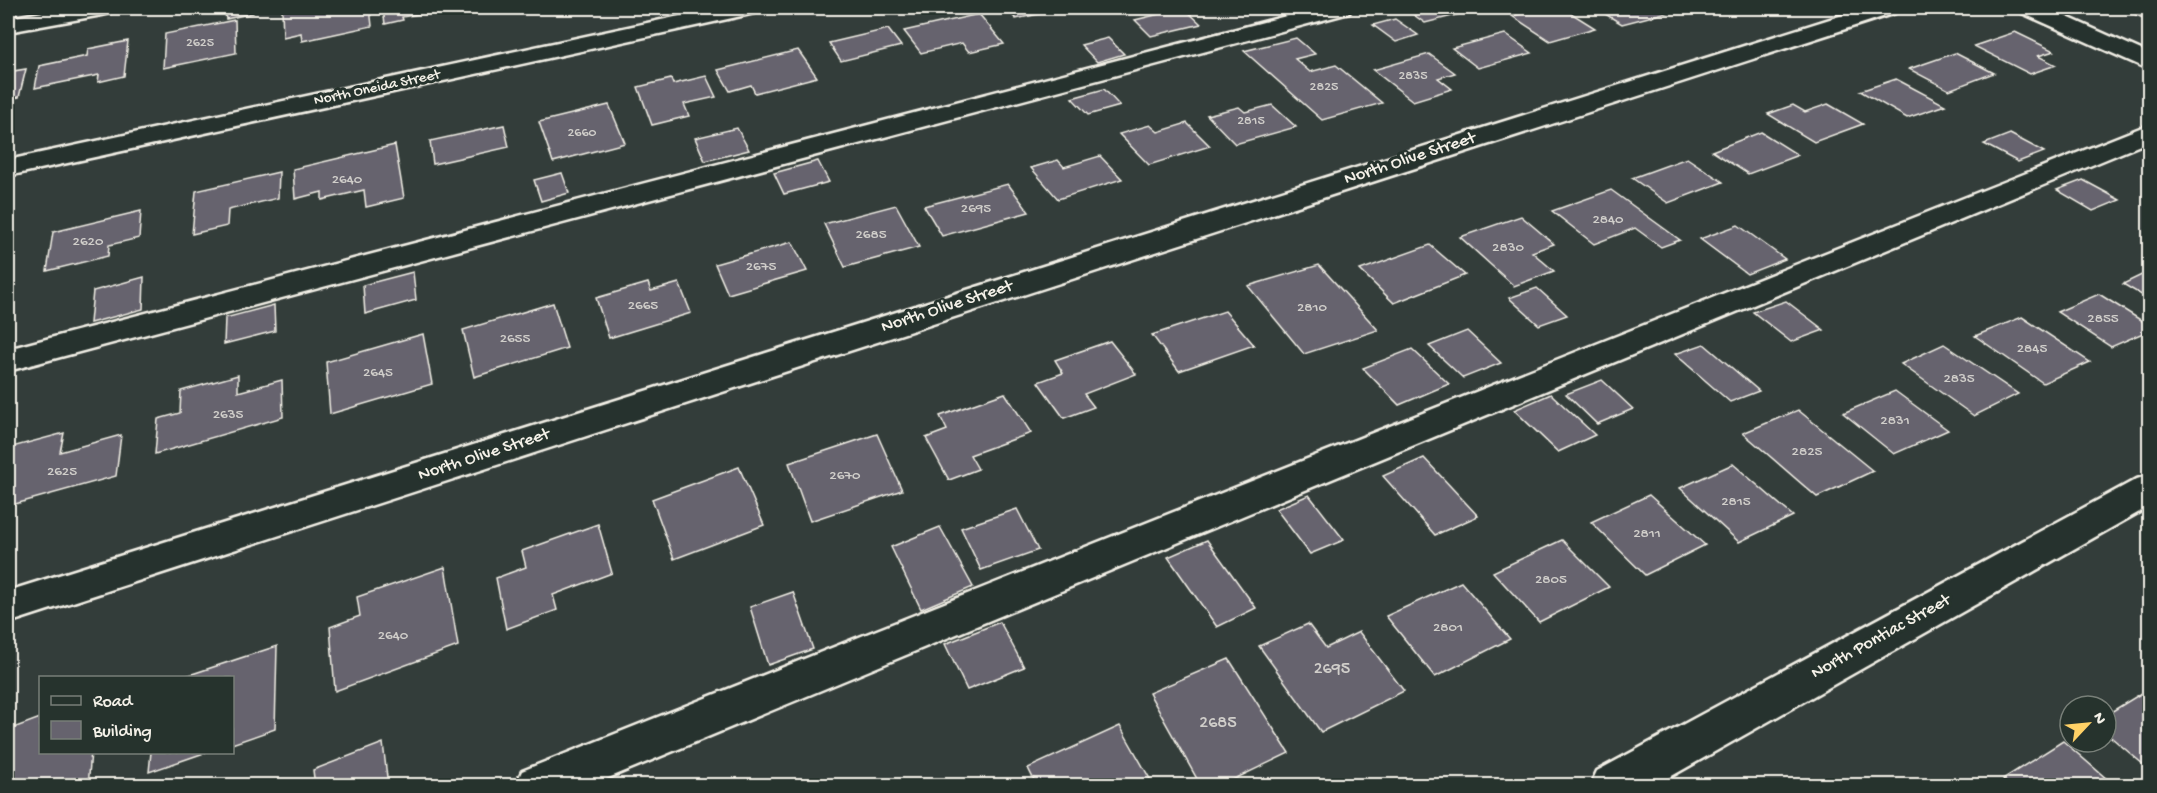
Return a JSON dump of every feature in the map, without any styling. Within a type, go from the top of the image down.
[{"type":"street","points":[[8,25],[102,8]]},
{"type":"street","name":"North Oneida Street","points":[[8,168],[746,8]]},
{"type":"street","points":[[8,360],[1341,8]]},
{"type":"street","name":"North Olive Street","points":[[8,607],[1887,8]]},
{"type":"street","points":[[2030,8],[2150,63]]},
{"type":"street","points":[[537,786],[2150,132]]},
{"type":"street","name":"North Pontiac Street","points":[[1612,786],[2150,489]]},
{"type":"building","points":[[224,8],[252,8],[253,13],[226,19]]},
{"type":"building","points":[[370,8],[372,26],[302,41],[301,33],[283,37],[282,10]]},
{"type":"building","points":[[383,8],[451,8],[402,17],[403,20],[385,24]]},
{"type":"building","points":[[1005,8],[1066,8],[1016,19]]},
{"type":"building","points":[[1184,8],[1201,24],[1151,36],[1135,20]]},
{"type":"building","points":[[1404,8],[1467,8],[1472,11],[1425,23]]},
{"type":"building","points":[[1542,8],[1563,8],[1595,28],[1550,41],[1512,16]]},
{"type":"building","points":[[1595,8],[1666,8],[1672,11],[1622,24]]},
{"type":"building","points":[[2120,8],[2150,8],[2150,21]]},
{"type":"building","points":[[979,14],[1004,44],[969,52],[962,43],[921,53],[904,31]]},
{"type":"building","points":[[1395,19],[1418,35],[1396,42],[1373,25]]},
{"type":"building","points":[[235,20],[236,53],[163,68],[165,34]]},
{"type":"building","points":[[888,29],[901,46],[841,61],[829,43]]},
{"type":"building","points":[[2015,32],[2054,51],[2038,56],[2056,65],[2030,74],[1974,46]]},
{"type":"building","points":[[1505,34],[1532,53],[1478,68],[1452,48]]},
{"type":"building","points":[[1108,38],[1124,54],[1097,62],[1081,45]]},
{"type":"building","points":[[1296,38],[1315,54],[1295,59],[1310,72],[1336,65],[1382,103],[1322,120],[1244,51]]},
{"type":"building","points":[[128,41],[124,76],[98,82],[99,75],[35,88],[39,66],[87,56],[88,49]]},
{"type":"building","points":[[798,50],[817,77],[755,93],[751,85],[730,91],[718,70]]},
{"type":"building","points":[[1955,53],[1994,73],[1949,90],[1909,69]]},
{"type":"building","points":[[1429,54],[1455,73],[1438,78],[1452,89],[1413,101],[1373,70]]},
{"type":"building","points":[[26,69],[19,97],[8,99],[8,72]]},
{"type":"building","points":[[706,76],[716,97],[684,104],[689,116],[652,125],[638,87],[671,79],[673,84]]},
{"type":"building","points":[[1896,79],[1945,105],[1907,118],[1860,91]]},
{"type":"building","points":[[1104,89],[1120,106],[1088,115],[1072,98]]},
{"type":"building","points":[[1828,104],[1863,124],[1814,142],[1768,114],[1793,105],[1805,112]]},
{"type":"building","points":[[609,105],[625,143],[553,162],[539,122]]},
{"type":"building","points":[[1272,105],[1296,127],[1235,144],[1207,115],[1239,107],[1245,112]]},
{"type":"building","points":[[1187,123],[1210,146],[1149,165],[1119,134],[1150,125],[1158,132]]},
{"type":"building","points":[[504,125],[509,147],[433,164],[430,141]]},
{"type":"building","points":[[737,128],[749,150],[705,161],[695,138]]},
{"type":"building","points":[[1761,132],[1798,155],[1748,174],[1712,151]]},
{"type":"building","points":[[2010,134],[2044,152],[2018,162],[1984,144]]},
{"type":"building","points":[[395,145],[404,198],[366,207],[364,190],[322,200],[322,192],[295,199],[293,169]]},
{"type":"building","points":[[1100,156],[1122,179],[1058,199],[1031,168],[1058,160],[1064,167]]},
{"type":"building","points":[[1687,158],[1723,182],[1668,203],[1632,178]]},
{"type":"building","points":[[818,161],[829,182],[784,194],[774,173]]},
{"type":"building","points":[[279,172],[278,198],[228,210],[227,226],[192,234],[196,191]]},
{"type":"building","points":[[562,173],[569,193],[541,201],[534,180]]},
{"type":"building","points":[[2083,180],[2120,200],[2093,211],[2057,190]]},
{"type":"building","points":[[1008,184],[1029,212],[942,236],[924,206]]},
{"type":"building","points":[[1611,190],[1680,240],[1661,247],[1635,228],[1594,244],[1552,211]]},
{"type":"building","points":[[896,205],[919,247],[845,267],[824,224]]},
{"type":"building","points":[[141,211],[139,238],[109,245],[108,256],[47,271],[53,232]]},
{"type":"building","points":[[1521,216],[1554,244],[1532,252],[1554,271],[1514,286],[1460,237]]},
{"type":"building","points":[[1738,225],[1785,259],[1747,274],[1700,239]]},
{"type":"building","points":[[792,242],[807,271],[728,294],[715,264]]},
{"type":"building","points":[[1430,245],[1465,275],[1394,303],[1360,270]]},
{"type":"building","points":[[1319,265],[1378,330],[1304,354],[1248,286]]},
{"type":"building","points":[[2150,271],[2150,300],[2123,284]]},
{"type":"building","points":[[413,272],[416,300],[365,314],[363,285]]},
{"type":"building","points":[[144,277],[143,309],[90,323],[93,291]]},
{"type":"building","points":[[648,283],[651,291],[679,283],[691,313],[609,338],[596,298]]},
{"type":"building","points":[[1537,288],[1567,315],[1539,325],[1509,298]]},
{"type":"building","points":[[2099,294],[2150,326],[2150,330],[2111,347],[2057,312]]},
{"type":"building","points":[[1786,301],[1824,330],[1791,342],[1753,312]]},
{"type":"building","points":[[553,303],[567,348],[474,377],[463,330]]},
{"type":"building","points":[[274,305],[275,331],[224,344],[225,318]]},
{"type":"building","points":[[1225,311],[1254,345],[1179,371],[1152,335]]},
{"type":"building","points":[[2022,317],[2090,362],[2043,383],[1975,336]]},
{"type":"building","points":[[1467,331],[1501,363],[1463,378],[1429,346]]},
{"type":"building","points":[[423,334],[432,384],[330,414],[326,362]]},
{"type":"building","points":[[1110,341],[1136,374],[1084,394],[1094,407],[1064,418],[1038,382],[1063,373],[1055,360]]},
{"type":"building","points":[[1704,344],[1759,391],[1730,402],[1675,354]]},
{"type":"building","points":[[1944,344],[2018,394],[1974,416],[1901,364]]},
{"type":"building","points":[[1412,349],[1449,384],[1399,405],[1363,368]]},
{"type":"building","points":[[238,375],[238,392],[282,380],[283,417],[155,454],[158,419],[180,413],[181,391]]},
{"type":"building","points":[[1602,380],[1633,409],[1597,424],[1566,394]]},
{"type":"building","points":[[1895,391],[1948,430],[1894,454],[1843,413]]},
{"type":"building","points":[[1005,393],[1031,433],[970,455],[978,469],[949,480],[926,438],[947,430],[940,416]]},
{"type":"building","points":[[1551,394],[1595,435],[1558,452],[1514,410]]},
{"type":"building","points":[[1798,410],[1873,471],[1817,497],[1743,433]]},
{"type":"building","points":[[64,433],[60,452],[121,435],[116,476],[8,506],[8,469],[12,447]]},
{"type":"building","points":[[877,434],[902,490],[810,521],[789,463]]},
{"type":"building","points":[[1424,458],[1478,516],[1435,535],[1383,476]]},
{"type":"building","points":[[1733,464],[1793,516],[1739,542],[1680,488]]},
{"type":"building","points":[[739,467],[764,525],[674,559],[652,499]]},
{"type":"building","points":[[1309,495],[1344,540],[1310,554],[1276,509]]},
{"type":"building","points":[[1649,495],[1705,545],[1645,575],[1591,522]]},
{"type":"building","points":[[1017,509],[1038,550],[981,570],[961,528]]},
{"type":"building","points":[[598,524],[612,573],[553,595],[557,610],[506,629],[496,578],[526,567],[522,551]]},
{"type":"building","points":[[940,527],[973,587],[921,609],[891,547]]},
{"type":"building","points":[[1207,540],[1256,608],[1217,627],[1168,557]]},
{"type":"building","points":[[1562,540],[1609,587],[1539,622],[1493,572]]},
{"type":"building","points":[[445,567],[458,646],[335,691],[330,627],[360,616],[357,597]]},
{"type":"building","points":[[1461,582],[1510,639],[1435,677],[1386,616]]},
{"type":"building","points":[[793,592],[813,649],[768,665],[750,607]]},
{"type":"building","points":[[1000,622],[1024,667],[967,690],[945,644]]},
{"type":"building","points":[[1308,624],[1326,648],[1359,632],[1404,691],[1321,732],[1259,646]]},
{"type":"building","points":[[277,646],[275,729],[234,743],[234,676],[186,676]]},
{"type":"building","points":[[1229,659],[1289,753],[1220,786],[1201,786],[1149,693]]},
{"type":"building","points":[[2150,688],[2150,770],[2118,743],[2118,708]]},
{"type":"building","points":[[39,718],[39,754],[91,754],[88,786],[8,786],[8,730]]},
{"type":"building","points":[[1120,726],[1154,786],[1037,786],[1028,768]]},
{"type":"building","points":[[383,743],[388,786],[315,786],[313,770]]},
{"type":"building","points":[[2058,744],[2058,754],[2078,754],[2115,786],[2010,786],[2003,779]]},
{"type":"building","points":[[151,754],[201,754],[149,772]]}]
